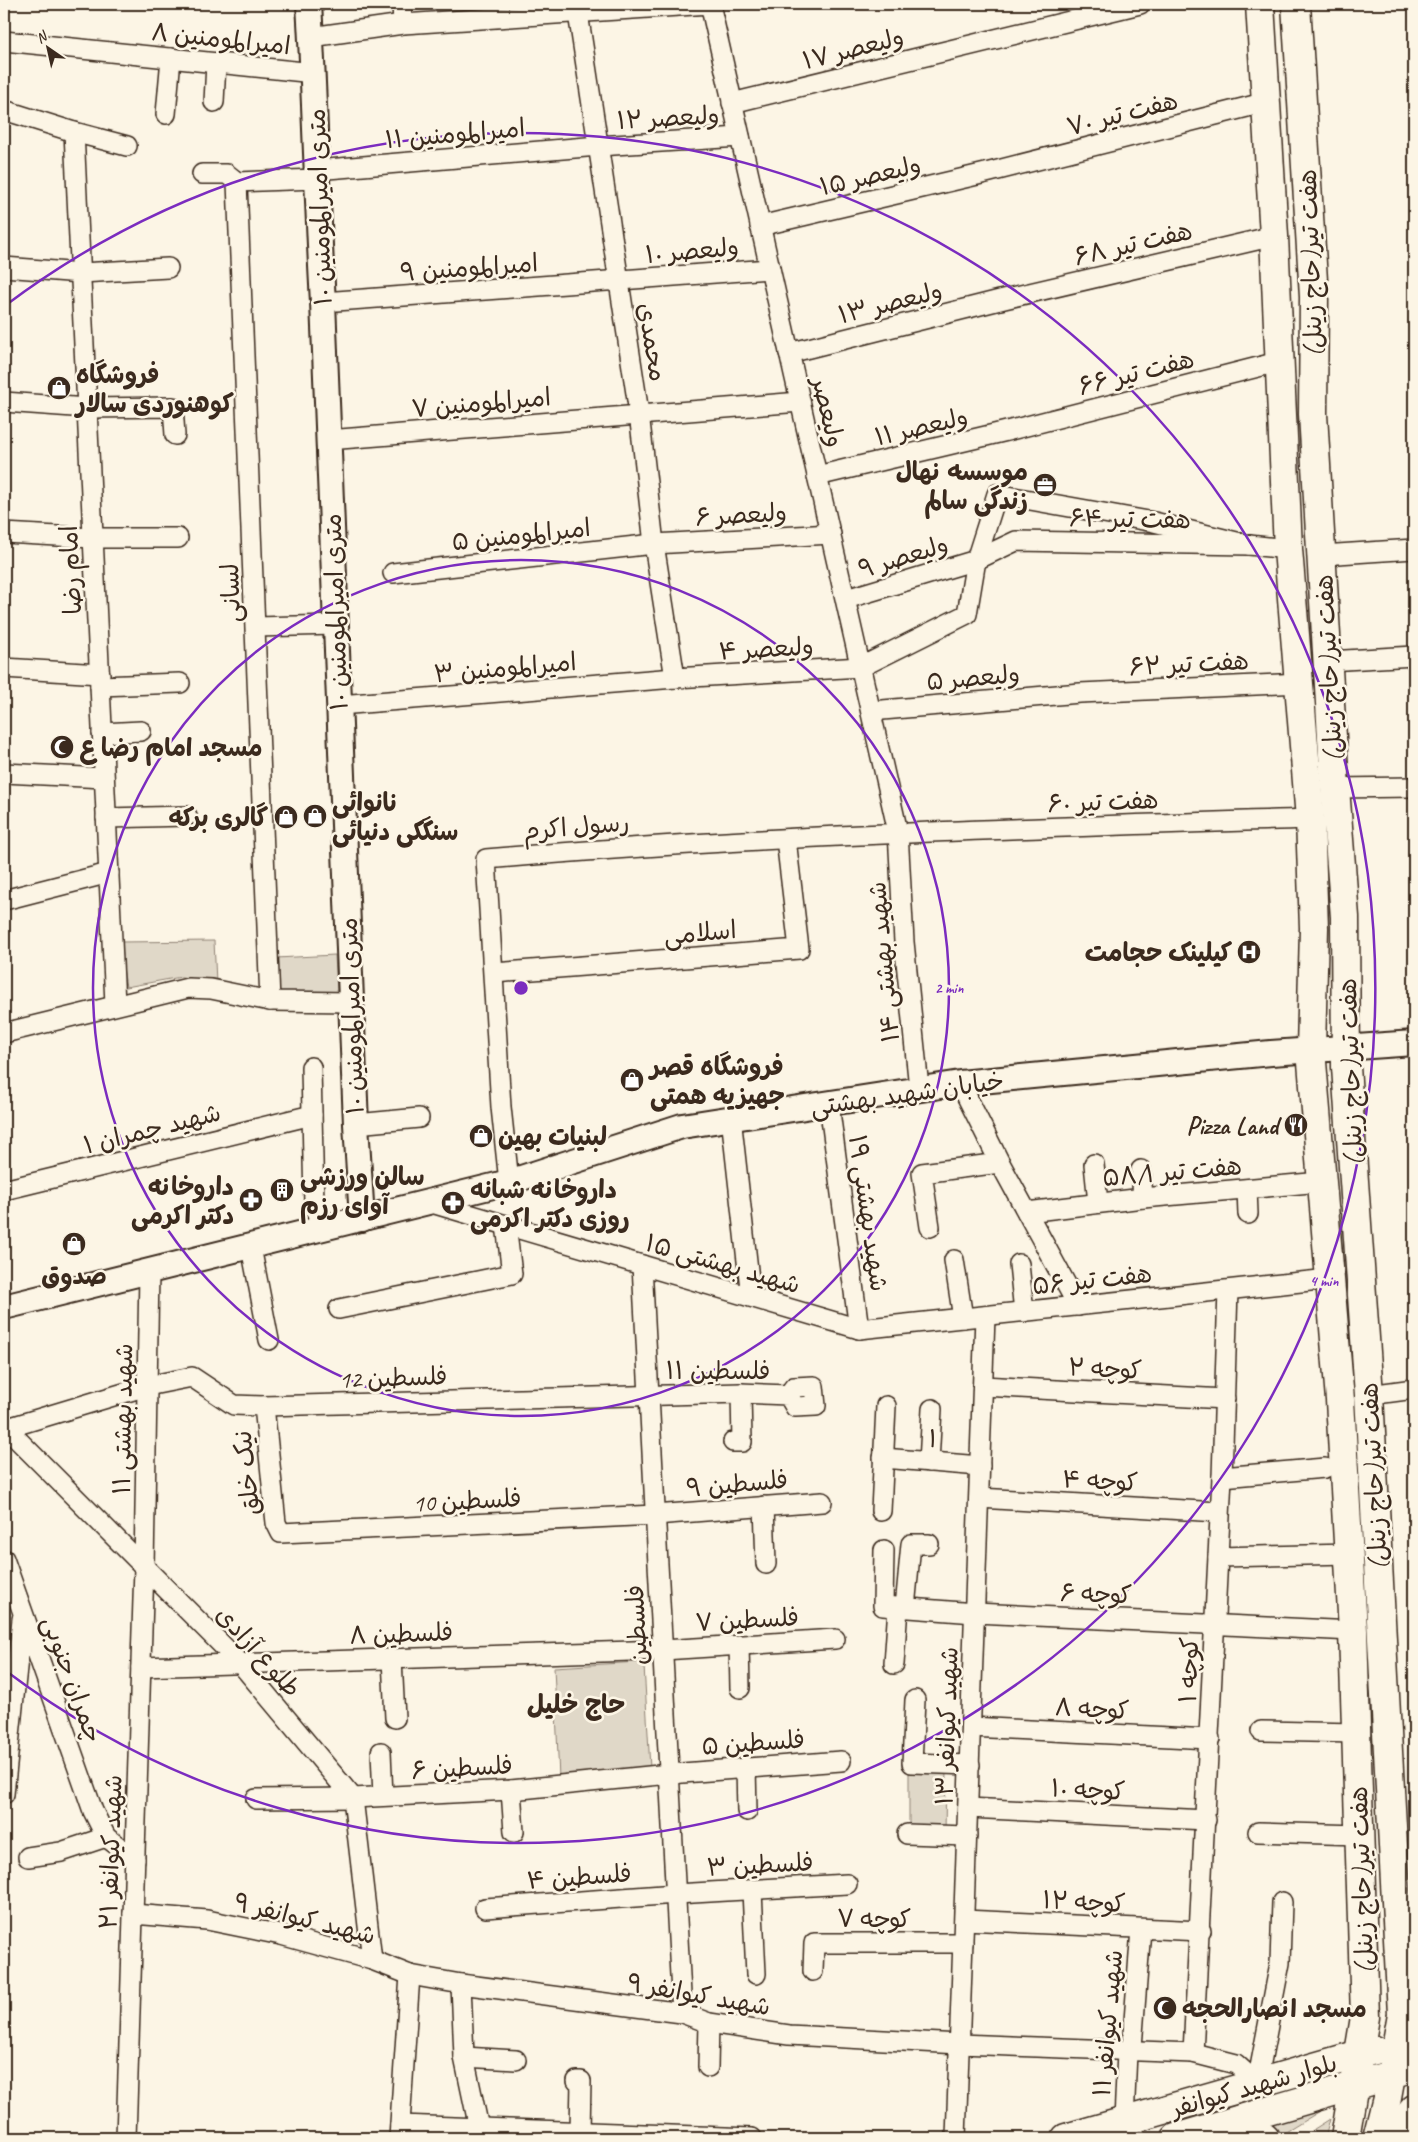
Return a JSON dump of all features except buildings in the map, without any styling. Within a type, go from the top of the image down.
[{"type":"main road","name":"هفت تیر(حاج زینل)","points":[[1260,4],[1274,236],[1278,362],[1288,549],[1310,819],[1314,928],[1311,1050],[1340,1400],[1353,1631],[1365,2017],[1345,2138]]},
{"type":"main road","name":"هفت تیر(حاج زینل)","points":[[1296,4],[1314,297],[1313,414],[1335,788],[1345,917],[1346,1046],[1406,1969],[1402,2014],[1405,2042],[1402,2072],[1377,2138]]},
{"type":"main road","name":"بلوار شهید کیوانفر","points":[[1066,2138],[1257,2082],[1405,2042]]},
{"type":"main road","name":"بلوار شهید کیوانفر","points":[[1176,2138],[1402,2072]]},
{"type":"main road","points":[[1391,2138],[1414,2109]]},
{"type":"main road","points":[[1241,2118],[1265,2138]]},
{"type":"street","name":"۱۰ متری امیرالمومنین","points":[[309,4],[314,73],[316,174],[323,302],[338,705],[356,1124],[362,1219]]},
{"type":"street","points":[[402,4],[403,24]]},
{"type":"street","points":[[311,37],[403,24],[710,4]]},
{"type":"street","name":"ولیعصر","points":[[710,4],[898,832]]},
{"type":"street","name":"ولیعصر ۱۷","points":[[732,103],[1140,4]]},
{"type":"street","name":"محمدی","points":[[578,13],[639,413],[654,544],[675,678]]},
{"type":"street","name":"امیرالمومنین ۸","points":[[4,41],[314,73]]},
{"type":"street","points":[[166,114],[171,58]]},
{"type":"street","points":[[214,102],[216,63]]},
{"type":"street","name":"هفت تیر ۷۰","points":[[990,172],[1267,102]]},
{"type":"street","points":[[4,110],[127,146]]},
{"type":"street","name":"امام رضا","points":[[74,132],[115,1004]]},
{"type":"street","name":"ولیعصر ۱۲","points":[[598,146],[740,138]]},
{"type":"street","name":"امیرالمومنین ۱۱","points":[[237,182],[598,146]]},
{"type":"street","name":"ولیعصر ۱۵","points":[[760,226],[990,172]]},
{"type":"street","points":[[202,174],[227,174],[237,182]]},
{"type":"street","name":"لسانی","points":[[237,182],[270,1001]]},
{"type":"street","name":"هفت تیر ۶۸","points":[[1004,299],[1274,236]]},
{"type":"street","points":[[4,267],[80,273],[168,268]]},
{"type":"street","name":"ولیعصر ۱۰","points":[[619,282],[770,269]]},
{"type":"street","name":"امیرالمومنین ۹","points":[[323,302],[619,282]]},
{"type":"street","name":"ولیعصر ۱۳","points":[[789,353],[1004,299]]},
{"type":"street","name":"هفت تیر ۶۶","points":[[1006,431],[1278,362]]},
{"type":"street","points":[[4,402],[87,408],[174,407],[175,435]]},
{"type":"street","name":"امیرالمومنین ۷","points":[[328,440],[639,413],[800,402]]},
{"type":"street","name":"ولیعصر ۱۱","points":[[817,476],[1006,431]]},
{"type":"street","points":[[861,667],[967,614],[976,560],[997,494],[1154,522],[1248,545]]},
{"type":"street","points":[[4,533],[93,538],[178,538]]},
{"type":"street","name":"ولیعصر ۶","points":[[654,544],[831,534]]},
{"type":"street","name":"هفت تیر ۶۴","points":[[976,560],[1016,541],[1248,545],[1288,549]]},
{"type":"street","name":"امیرالمومنین ۵","points":[[393,573],[654,544]]},
{"type":"street","points":[[1322,555],[1414,549]]},
{"type":"street","name":"ولیعصر ۹","points":[[846,599],[976,560]]},
{"type":"street","points":[[256,627],[336,625]]},
{"type":"street","points":[[1328,661],[1414,656]]},
{"type":"street","name":"ولیعصر ۴","points":[[675,678],[861,667]]},
{"type":"street","points":[[4,668],[100,680],[180,683]]},
{"type":"street","name":"امیرالمومنین ۳","points":[[338,705],[675,678]]},
{"type":"street","name":"هفت تیر ۶۲","points":[[1080,693],[1300,683]]},
{"type":"street","name":"ولیعصر ۵","points":[[871,711],[1080,693]]},
{"type":"street","points":[[102,733],[141,731]]},
{"type":"street","points":[[4,773],[104,778]]},
{"type":"street","points":[[1335,788],[1414,787]]},
{"type":"street","points":[[106,818],[187,816]]},
{"type":"street","name":"هفت تیر ۶۰","points":[[786,839],[898,832],[1310,819]]},
{"type":"street","name":"شهید بهشتی ۱۴","points":[[898,832],[904,942],[919,1088]]},
{"type":"street","name":"رسول اکرم","points":[[494,973],[486,859],[644,845],[786,839]]},
{"type":"street","name":"اسلامی","points":[[494,973],[800,949],[786,839]]},
{"type":"street","points":[[4,900],[109,873]]},
{"type":"street","points":[[494,973],[501,1108],[509,1182]]},
{"type":"street","points":[[4,1033],[115,1004],[188,988],[211,989],[270,1001],[351,1002]]},
{"type":"street","name":"خیابان شهید بهشتی","points":[[4,1307],[322,1230],[509,1182],[682,1126],[960,1083],[1346,1046],[1414,1042]]},
{"type":"street","points":[[311,1067],[314,1205],[322,1230]]},
{"type":"street","points":[[960,1083],[1000,1163],[1078,1306]]},
{"type":"street","name":"شهید بهشتی ۱۹","points":[[829,1104],[859,1329]]},
{"type":"street","name":"شهید چمران ۱","points":[[4,1190],[312,1115]]},
{"type":"street","points":[[731,1117],[751,1297]]},
{"type":"street","points":[[356,1124],[419,1118]]},
{"type":"street","points":[[930,1227],[922,1173],[1000,1163]]},
{"type":"street","points":[[1094,1164],[1098,1203]]},
{"type":"street","points":[[1141,1170],[1143,1198]]},
{"type":"street","name":"هفت تیر ۵۸/۱","points":[[1027,1212],[1143,1198],[1321,1182]]},
{"type":"street","points":[[1247,1189],[1248,1214]]},
{"type":"street","name":"شهید بهشتی ۱۵","points":[[428,1202],[859,1329]]},
{"type":"street","points":[[339,1309],[512,1274],[506,1225]]},
{"type":"street","points":[[251,1247],[269,1340]]},
{"type":"street","points":[[954,1260],[963,1318]]},
{"type":"street","points":[[1018,1264],[1024,1312]]},
{"type":"street","name":"فلسطین","points":[[642,1265],[682,2013]]},
{"type":"street","name":"شهید بهشتی ۱۱","points":[[144,1567],[150,1272]]},
{"type":"street","name":"هفت تیر ۵۶","points":[[859,1329],[1329,1279]]},
{"type":"street","name":"کوچه ۱","points":[[1193,2053],[1210,1739],[1228,1290]]},
{"type":"street","name":"شهید کیوانفر ۱۳","points":[[956,2138],[985,1316]]},
{"type":"street","name":"فلسطین 12","points":[[5,1429],[147,1386],[192,1377],[234,1405],[264,1406],[649,1394]]},
{"type":"street","name":"کوچه ۲","points":[[983,1386],[1225,1398]]},
{"type":"street","points":[[1369,1395],[1414,1389]]},
{"type":"street","points":[[733,1442],[742,1442],[741,1393]]},
{"type":"street","name":"فلسطین ۱۱","points":[[649,1394],[741,1393],[788,1395]]},
{"type":"street","name":"نیک خلق","points":[[264,1406],[276,1523],[281,1534]]},
{"type":"street","points":[[881,1511],[886,1406]]},
{"type":"street","points":[[929,1462],[932,1409]]},
{"type":"street","name":"طلوع آزادی","points":[[5,1429],[240,1664],[353,1798]]},
{"type":"street","name":"۱","points":[[883,1458],[980,1466]]},
{"type":"street","points":[[1222,1477],[1325,1468]]},
{"type":"street","name":"کوچه ۴","points":[[979,1498],[1219,1512]]},
{"type":"street","name":"فلسطین ۹","points":[[655,1515],[822,1502]]},
{"type":"street","points":[[764,1506],[766,1564]]},
{"type":"street","name":"فلسطین 10","points":[[281,1534],[655,1515]]},
{"type":"street","points":[[894,1664],[911,1544],[929,1544]]},
{"type":"street","points":[[884,1550],[882,1606],[902,1608]]},
{"type":"street","points":[[1218,1557],[1349,1554]]},
{"type":"street","name":"چمران جنوبی","points":[[4,1558],[9,1592],[23,1614],[93,1811],[106,1837],[135,1859]]},
{"type":"street","name":"شهید کیوانفر ۲۱","points":[[126,2138],[144,1567]]},
{"type":"street","name":"کوچه ۶","points":[[902,1608],[1353,1631]]},
{"type":"street","points":[[4,1794],[23,1614]]},
{"type":"street","name":"فلسطین ۷","points":[[663,1650],[835,1639]]},
{"type":"street","points":[[739,1645],[740,1688]]},
{"type":"street","name":"فلسطین ۸","points":[[141,1667],[663,1650]]},
{"type":"street","points":[[392,1659],[395,1718]]},
{"type":"street","points":[[915,1700],[912,1763],[970,1765]]},
{"type":"street","name":"کوچه ۸","points":[[971,1727],[1210,1739]]},
{"type":"street","points":[[1261,1731],[1356,1733]]},
{"type":"street","points":[[381,1752],[383,1796]]},
{"type":"street","name":"فلسطین ۵","points":[[669,1774],[841,1761]]},
{"type":"street","points":[[746,1767],[747,1811]]},
{"type":"street","name":"فلسطین ۶","points":[[256,1799],[353,1798],[511,1790],[669,1774]]},
{"type":"street","points":[[511,1790],[514,1832]]},
{"type":"street","points":[[353,1798],[372,1960]]},
{"type":"street","name":"کوچه ۱۰","points":[[968,1808],[1206,1820]]},
{"type":"street","points":[[1258,1832],[1360,1835]]},
{"type":"street","points":[[907,1834],[967,1836]]},
{"type":"street","points":[[28,1857],[61,1852],[106,1837]]},
{"type":"street","name":"فلسطین ۳","points":[[676,1894],[847,1884]]},
{"type":"street","points":[[752,1891],[756,1974]]},
{"type":"street","name":"فلسطین ۴","points":[[486,1908],[676,1894]]},
{"type":"street","points":[[1257,2082],[1280,1963],[1282,1902]]},
{"type":"street","name":"شهید کیوانفر ۹","points":[[133,1914],[207,1920],[281,1934],[372,1960],[410,1975],[461,1984],[682,2013],[709,2023],[789,2035],[1127,2052],[1193,2053],[1236,2064],[1257,2082]]},
{"type":"street","name":"کوچه ۱۲","points":[[964,1920],[1201,1931]]},
{"type":"street","name":"شهید کیوانفر ۱۱","points":[[1124,2121],[1127,2052],[1132,2047],[1141,1929]]},
{"type":"street","name":"کوچه ۷","points":[[813,1972],[814,1943],[963,1943]]},
{"type":"street","points":[[410,1975],[399,2132],[479,2128],[502,2134],[580,2131],[706,2138],[752,2138]]},
{"type":"street","points":[[461,1984],[464,2057],[479,2128]]},
{"type":"street","points":[[708,2067],[709,2023]]},
{"type":"street","points":[[464,2057],[516,2060]]},
{"type":"street","points":[[577,2081],[581,2081],[580,2131]]},
{"type":"shaded area","points":[[214,941],[216,982],[181,977],[126,987],[119,942]]},
{"type":"shaded area","points":[[335,955],[337,993],[277,992],[276,958]]},
{"type":"shaded area","points":[[639,1662],[644,1666],[650,1768],[559,1778],[554,1667]]},
{"type":"shaded area","points":[[909,1770],[946,1770],[945,1833],[909,1831]]},
{"type":"shaded area","points":[[1325,2108],[1276,2138],[1263,2126]]},
{"type":"shaded area","points":[[1330,2119],[1325,2138],[1300,2138]]},
{"type":"place","name":"فروشگاه کوهنوردی سالار","points":[[59,388]]},
{"type":"place","name":"موسسه نهال زندگی سالم","points":[[1045,485]]},
{"type":"place","name":"مسجد امام رضا ع","points":[[62,747]]},
{"type":"place","name":"نانوائی سنگکی دنیائی","points":[[315,816]]},
{"type":"place","name":"گالری برکه","points":[[286,817]]},
{"type":"place","name":"کیلینک حجامت","points":[[1249,952]]},
{"type":"place","name":"فروشگاه قصر جهیزیه همتی","points":[[632,1080]]},
{"type":"place","name":"Pizza Land","points":[[1296,1125]]},
{"type":"place","name":"لبنیات بهین","points":[[481,1136]]},
{"type":"place","name":"سالن ورزشی آوای رزم","points":[[282,1190]]},
{"type":"place","name":"داروخانه دکتر اکرمی","points":[[251,1200]]},
{"type":"place","name":"داروخانه شبانه روزی دکتر اکرمی","points":[[453,1203]]},
{"type":"place","name":"صدوق","points":[[74,1244]]},
{"type":"place","name":"مسجد انصارالحجه","points":[[1165,2008]]},
{"type":"district","name":"حاج خلیل","points":[[576,1704]]}]
